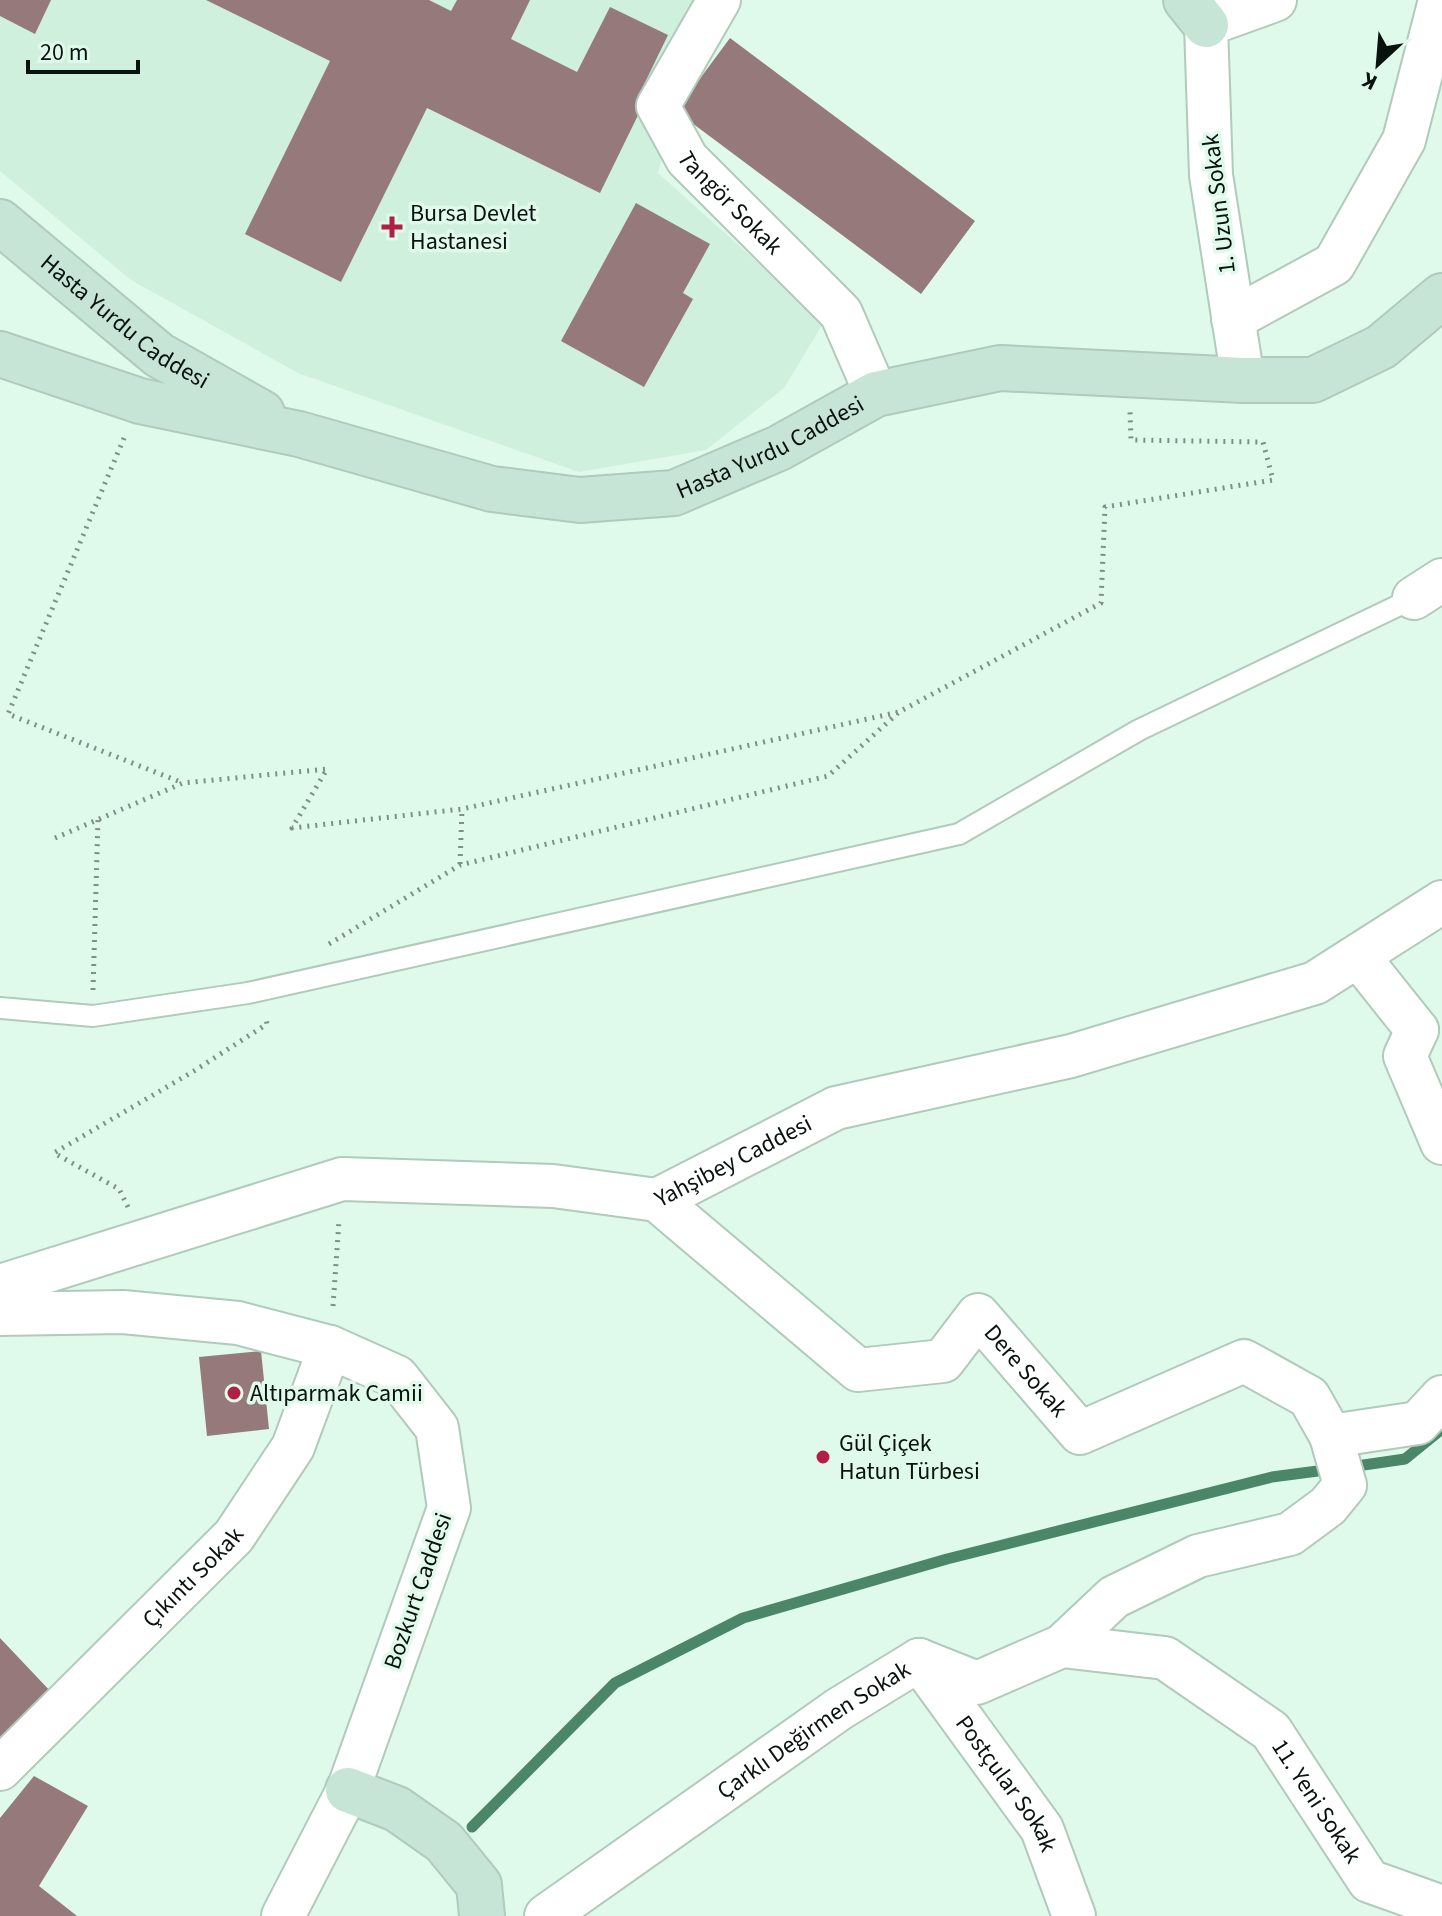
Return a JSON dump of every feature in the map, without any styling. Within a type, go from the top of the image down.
[{"type":"main road","name":"Hasta Yurdu Caddesi","points":[[0,222],[159,355],[299,434]]},
{"type":"main road","name":"Hasta Yurdu Caddesi","points":[[0,354],[140,401],[299,434],[492,489],[580,500],[674,493],[779,448],[876,394],[1000,368],[1243,380],[1313,380],[1381,347],[1442,296]]},
{"type":"main road","points":[[348,1790],[397,1809],[444,1842],[479,1885],[482,1916]]},
{"type":"street","name":"Tangör Sokak","points":[[719,0],[658,106],[687,159],[841,313],[876,394]]},
{"type":"street","points":[[1196,13],[1275,0]]},
{"type":"street","points":[[1233,319],[1334,264],[1404,140],[1440,0]]},
{"type":"street","name":"1. Uzun Sokak","points":[[1196,13],[1211,175],[1243,380]]},
{"type":"street","name":"Yahşibey Caddesi","points":[[0,1286],[342,1179],[553,1186],[657,1200],[836,1108],[1071,1056],[1315,983],[1442,902]]},
{"type":"street","points":[[1358,956],[1429,1025],[1405,1056],[1442,1143]]},
{"type":"street","name":"Dere Sokak","points":[[657,1200],[858,1370],[943,1361],[978,1315],[1080,1433],[1244,1361],[1309,1397],[1331,1436],[1345,1485]]},
{"type":"street","name":"Bozkurt Caddesi","points":[[0,1314],[123,1312],[238,1323],[330,1347],[397,1377],[437,1428],[449,1508],[348,1790],[283,1916]]},
{"type":"street","name":"Çıkıntı Sokak","points":[[0,1769],[234,1536],[293,1447],[330,1347]]},
{"type":"street","points":[[1331,1436],[1418,1423],[1442,1397]]},
{"type":"street","name":"Çarklı Değirmen Sokak","points":[[546,1916],[839,1709],[919,1660],[977,1683],[1062,1646],[1114,1597],[1198,1556],[1290,1534],[1328,1506],[1345,1485]]},
{"type":"street","name":"11. Yeni Sokak","points":[[1062,1646],[1165,1658],[1271,1731],[1369,1881],[1442,1907]]},
{"type":"street","name":"Postçular Sokak","points":[[919,1660],[1042,1829],[1074,1916]]},
{"type":"lane","points":[[0,1008],[93,1016],[261,990],[959,834],[1139,730],[1428,589]]},
{"type":"path","points":[[328,945],[460,865],[828,776],[899,712],[1101,603],[1105,507],[1273,480],[1263,442],[1131,440],[1128,375]]},
{"type":"path","points":[[140,401],[8,714],[183,783]]},
{"type":"path","points":[[55,838],[183,783],[327,769],[292,828],[462,809],[899,712]]},
{"type":"path","points":[[460,865],[462,809]]},
{"type":"path","points":[[94,954],[98,819]]},
{"type":"path","points":[[145,1241],[119,1189],[54,1153],[267,1024],[261,990]]},
{"type":"path","points":[[330,1347],[342,1179]]},
{"type":"shaded area","name":"Bursa Devlet Hastanesi","points":[[0,0],[703,0],[658,173],[824,322],[784,388],[706,450],[579,472],[298,373],[131,280],[0,171]]},
{"type":"building","points":[[0,0],[51,0],[35,34],[0,16]]},
{"type":"building","points":[[206,0],[429,0],[451,11],[457,0],[530,0],[511,39],[577,72],[610,7],[668,35],[636,101],[643,105],[600,193],[427,108],[341,282],[245,234],[330,61]]},
{"type":"building","points":[[730,38],[975,221],[921,294],[676,111]]},
{"type":"building","points":[[636,203],[710,244],[683,293],[693,299],[644,387],[561,341]]},
{"type":"building","name":"Altıparmak Camii","points":[[261,1351],[269,1429],[207,1436],[199,1357]]},
{"type":"building","points":[[0,1638],[53,1694],[0,1745]]},
{"type":"building","points":[[34,1776],[88,1806],[39,1886],[77,1916],[0,1916],[0,1818]]},
{"type":"waterway","points":[[1350,1467],[1405,1459],[1442,1429]]},
{"type":"waterway","points":[[472,1827],[615,1683],[743,1618],[947,1559],[1272,1477],[1333,1469]]},
{"type":"place","name":"Bursa Devlet Hastanesi","points":[[392,227]]},
{"type":"place","name":"Altıparmak Camii","points":[[234,1393]]},
{"type":"place","name":"Gül Çiçek Hatun Türbesi","points":[[823,1457]]}]
